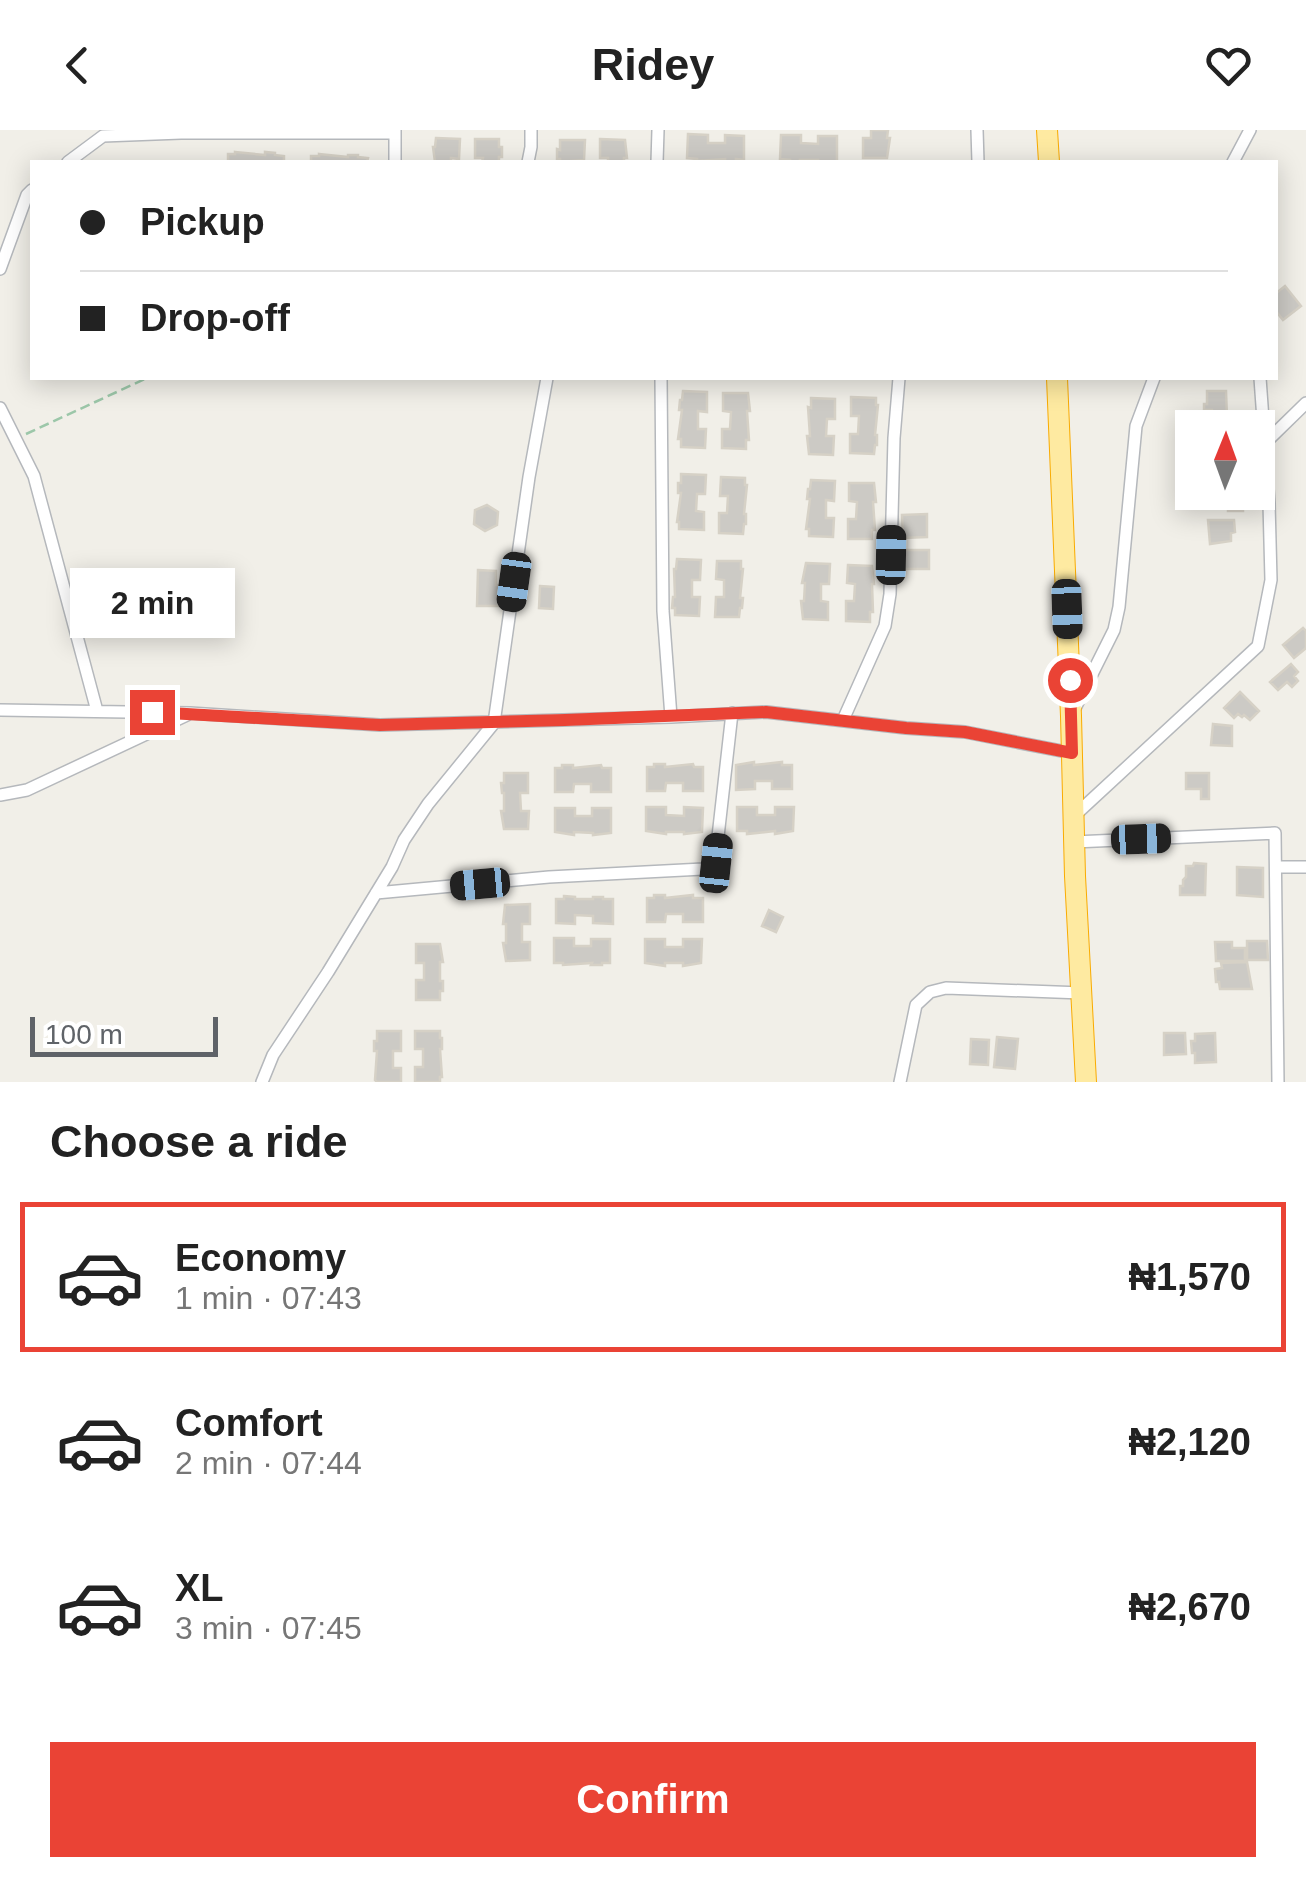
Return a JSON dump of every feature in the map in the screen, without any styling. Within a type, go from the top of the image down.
[{"type":"highway","points":[[1047,130],[1048,160]]},
{"type":"highway","points":[[1057,380],[1086,1082]]},
{"type":"street","points":[[528,160],[530,130]]},
{"type":"street","points":[[657,160],[658,130]]},
{"type":"street","points":[[978,130],[978,160]]},
{"type":"street","points":[[1234,160],[1250,130]]},
{"type":"street","points":[[70,160],[103,133],[201,132],[395,132],[395,160]]},
{"type":"street","points":[[0,269],[30,192]]},
{"type":"street","points":[[262,1082],[273,1055],[392,867],[404,840],[494,723],[547,380]]},
{"type":"street","points":[[661,380],[663,611],[672,717]]},
{"type":"street","points":[[842,720],[886,626],[899,380]]},
{"type":"street","points":[[1072,716],[1114,630],[1136,426],[1153,380]]},
{"type":"street","points":[[1260,380],[1262,410]]},
{"type":"street","points":[[1275,432],[1306,403]]},
{"type":"street","points":[[0,408],[34,476],[97,711]]},
{"type":"street","points":[[1073,816],[1258,646],[1271,580],[1269,510]]},
{"type":"street","points":[[0,710],[190,713],[380,725],[766,712],[965,732],[1072,753]]},
{"type":"street","points":[[0,795],[26,790],[190,713]]},
{"type":"street","points":[[376,893],[549,877],[704,869],[716,863],[732,714]]},
{"type":"street","points":[[1074,842],[1275,834],[1278,1082]]},
{"type":"street","points":[[1277,867],[1306,867]]},
{"type":"street","points":[[900,1082],[916,1005],[930,992],[946,988],[1082,993]]},
{"type":"path","points":[[16,439],[143,380]]},
{"type":"building","points":[[871,130],[888,130],[887,158],[863,158],[863,138],[871,138]]},
{"type":"building","points":[[688,134],[708,135],[708,143],[725,143],[725,135],[744,136],[744,160],[687,158]]},
{"type":"building","points":[[781,135],[801,135],[801,143],[818,144],[818,136],[837,136],[837,160],[780,159]]},
{"type":"building","points":[[436,138],[460,139],[459,159],[435,160]]},
{"type":"building","points":[[475,139],[499,139],[499,160],[475,158]]},
{"type":"building","points":[[600,139],[625,140],[627,158],[600,158]]},
{"type":"building","points":[[560,140],[585,140],[584,160],[557,159],[557,149],[560,150]]},
{"type":"building","points":[[275,153],[284,156],[284,160],[228,160],[228,154]]},
{"type":"building","points":[[311,156],[368,158],[311,160]]},
{"type":"building","points":[[1285,286],[1301,306],[1283,320],[1278,314],[1278,292]]},
{"type":"building","points":[[683,391],[707,392],[707,412],[698,411],[698,429],[706,429],[705,448],[681,447],[679,410]]},
{"type":"building","points":[[1207,391],[1226,391],[1227,410],[1204,410]]},
{"type":"building","points":[[723,393],[748,393],[746,449],[722,448],[722,429],[730,429],[731,412],[723,411]]},
{"type":"building","points":[[851,397],[876,398],[874,454],[850,453],[850,434],[858,434],[859,416],[851,416]]},
{"type":"building","points":[[811,398],[835,399],[835,419],[827,419],[826,436],[834,436],[833,455],[809,454]]},
{"type":"building","points":[[681,474],[706,475],[705,494],[697,494],[696,511],[704,512],[704,530],[679,529]]},
{"type":"building","points":[[721,477],[745,478],[743,534],[719,533],[719,513],[727,513],[728,496],[720,496]]},
{"type":"building","points":[[811,480],[835,481],[834,501],[826,500],[826,518],[834,518],[833,537],[809,536],[806,529]]},
{"type":"building","points":[[849,483],[874,483],[872,539],[848,539],[848,519],[856,519],[857,502],[849,501]]},
{"type":"building","points":[[487,505],[498,512],[497,525],[485,531],[474,524],[475,510]]},
{"type":"building","points":[[927,514],[927,537],[903,538],[902,515]]},
{"type":"building","points":[[1208,520],[1234,520],[1231,541],[1210,544]]},
{"type":"building","points":[[904,550],[929,550],[929,569],[904,569]]},
{"type":"building","points":[[677,559],[701,560],[700,580],[692,580],[692,597],[700,597],[699,616],[675,615],[672,608]]},
{"type":"building","points":[[717,561],[741,561],[743,598],[739,617],[715,617],[716,597],[724,597],[724,580],[716,579]]},
{"type":"building","points":[[806,563],[830,564],[829,584],[821,584],[821,601],[828,602],[828,620],[803,619]]},
{"type":"building","points":[[848,565],[872,566],[870,622],[846,621],[846,601],[854,601],[855,584],[847,583]]},
{"type":"building","points":[[478,570],[496,571],[496,585],[503,585],[503,606],[477,606]]},
{"type":"building","points":[[540,586],[554,587],[553,609],[539,608]]},
{"type":"building","points":[[1303,628],[1306,648],[1294,658],[1283,645]]},
{"type":"building","points":[[1291,664],[1298,672],[1294,676],[1298,681],[1292,687],[1287,682],[1278,690],[1270,682]]},
{"type":"building","points":[[1240,692],[1259,711],[1250,720],[1238,714],[1234,718],[1224,708]]},
{"type":"building","points":[[1213,724],[1232,726],[1232,746],[1211,745]]},
{"type":"building","points":[[736,765],[792,765],[792,789],[772,789],[772,781],[755,781],[755,789],[736,790]]},
{"type":"building","points":[[647,767],[703,767],[703,791],[683,791],[683,783],[666,783],[665,791],[647,791]]},
{"type":"building","points":[[555,768],[611,768],[611,792],[591,792],[591,784],[574,784],[573,792],[555,792]]},
{"type":"building","points":[[504,773],[528,773],[528,793],[520,793],[521,811],[529,811],[528,829],[504,829]]},
{"type":"building","points":[[1186,773],[1209,773],[1209,799],[1201,799],[1201,789],[1186,789]]},
{"type":"building","points":[[646,807],[666,807],[666,815],[684,816],[684,807],[703,808],[702,832],[646,831]]},
{"type":"building","points":[[737,807],[757,807],[757,815],[775,815],[775,807],[794,807],[793,831],[737,831]]},
{"type":"building","points":[[555,808],[575,808],[575,816],[592,816],[592,808],[611,808],[611,833],[555,832]]},
{"type":"building","points":[[1206,864],[1205,895],[1180,895],[1186,866]]},
{"type":"building","points":[[1237,867],[1263,868],[1263,897],[1237,895]]},
{"type":"building","points":[[647,898],[703,898],[703,922],[683,922],[683,914],[666,914],[665,922],[647,922]]},
{"type":"building","points":[[556,899],[613,899],[613,924],[593,923],[593,916],[575,915],[575,924],[556,923]]},
{"type":"building","points":[[530,904],[530,924],[522,924],[522,942],[530,942],[530,960],[506,961],[505,905]]},
{"type":"building","points":[[769,910],[783,917],[776,932],[762,926]]},
{"type":"building","points":[[554,938],[574,938],[574,946],[591,946],[591,939],[610,939],[610,963],[554,963]]},
{"type":"building","points":[[645,939],[665,939],[665,947],[683,947],[683,939],[702,939],[701,963],[645,963]]},
{"type":"building","points":[[1247,941],[1267,941],[1268,960],[1247,960]]},
{"type":"building","points":[[1215,942],[1232,942],[1232,948],[1245,948],[1245,961],[1216,961]]},
{"type":"building","points":[[416,944],[440,944],[440,1000],[416,1000],[416,980],[424,980],[424,963],[416,963]]},
{"type":"building","points":[[1247,962],[1252,989],[1220,989],[1215,969],[1222,968],[1221,963]]},
{"type":"building","points":[[377,1031],[401,1031],[401,1051],[393,1051],[393,1068],[401,1068],[401,1082],[375,1080]]},
{"type":"building","points":[[415,1031],[440,1031],[440,1082],[415,1082],[415,1067],[423,1067],[423,1049],[415,1049]]},
{"type":"building","points":[[1164,1033],[1185,1033],[1186,1054],[1164,1055]]},
{"type":"building","points":[[1215,1033],[1216,1062],[1195,1063],[1191,1041],[1195,1041],[1195,1034]]},
{"type":"building","points":[[997,1037],[1018,1039],[1015,1069],[994,1067]]},
{"type":"building","points":[[971,1039],[989,1040],[988,1065],[970,1064]]},
{"type":"route","points":[[152,712],[380,725],[766,712],[965,732],[1072,753],[1070,680]]}]
